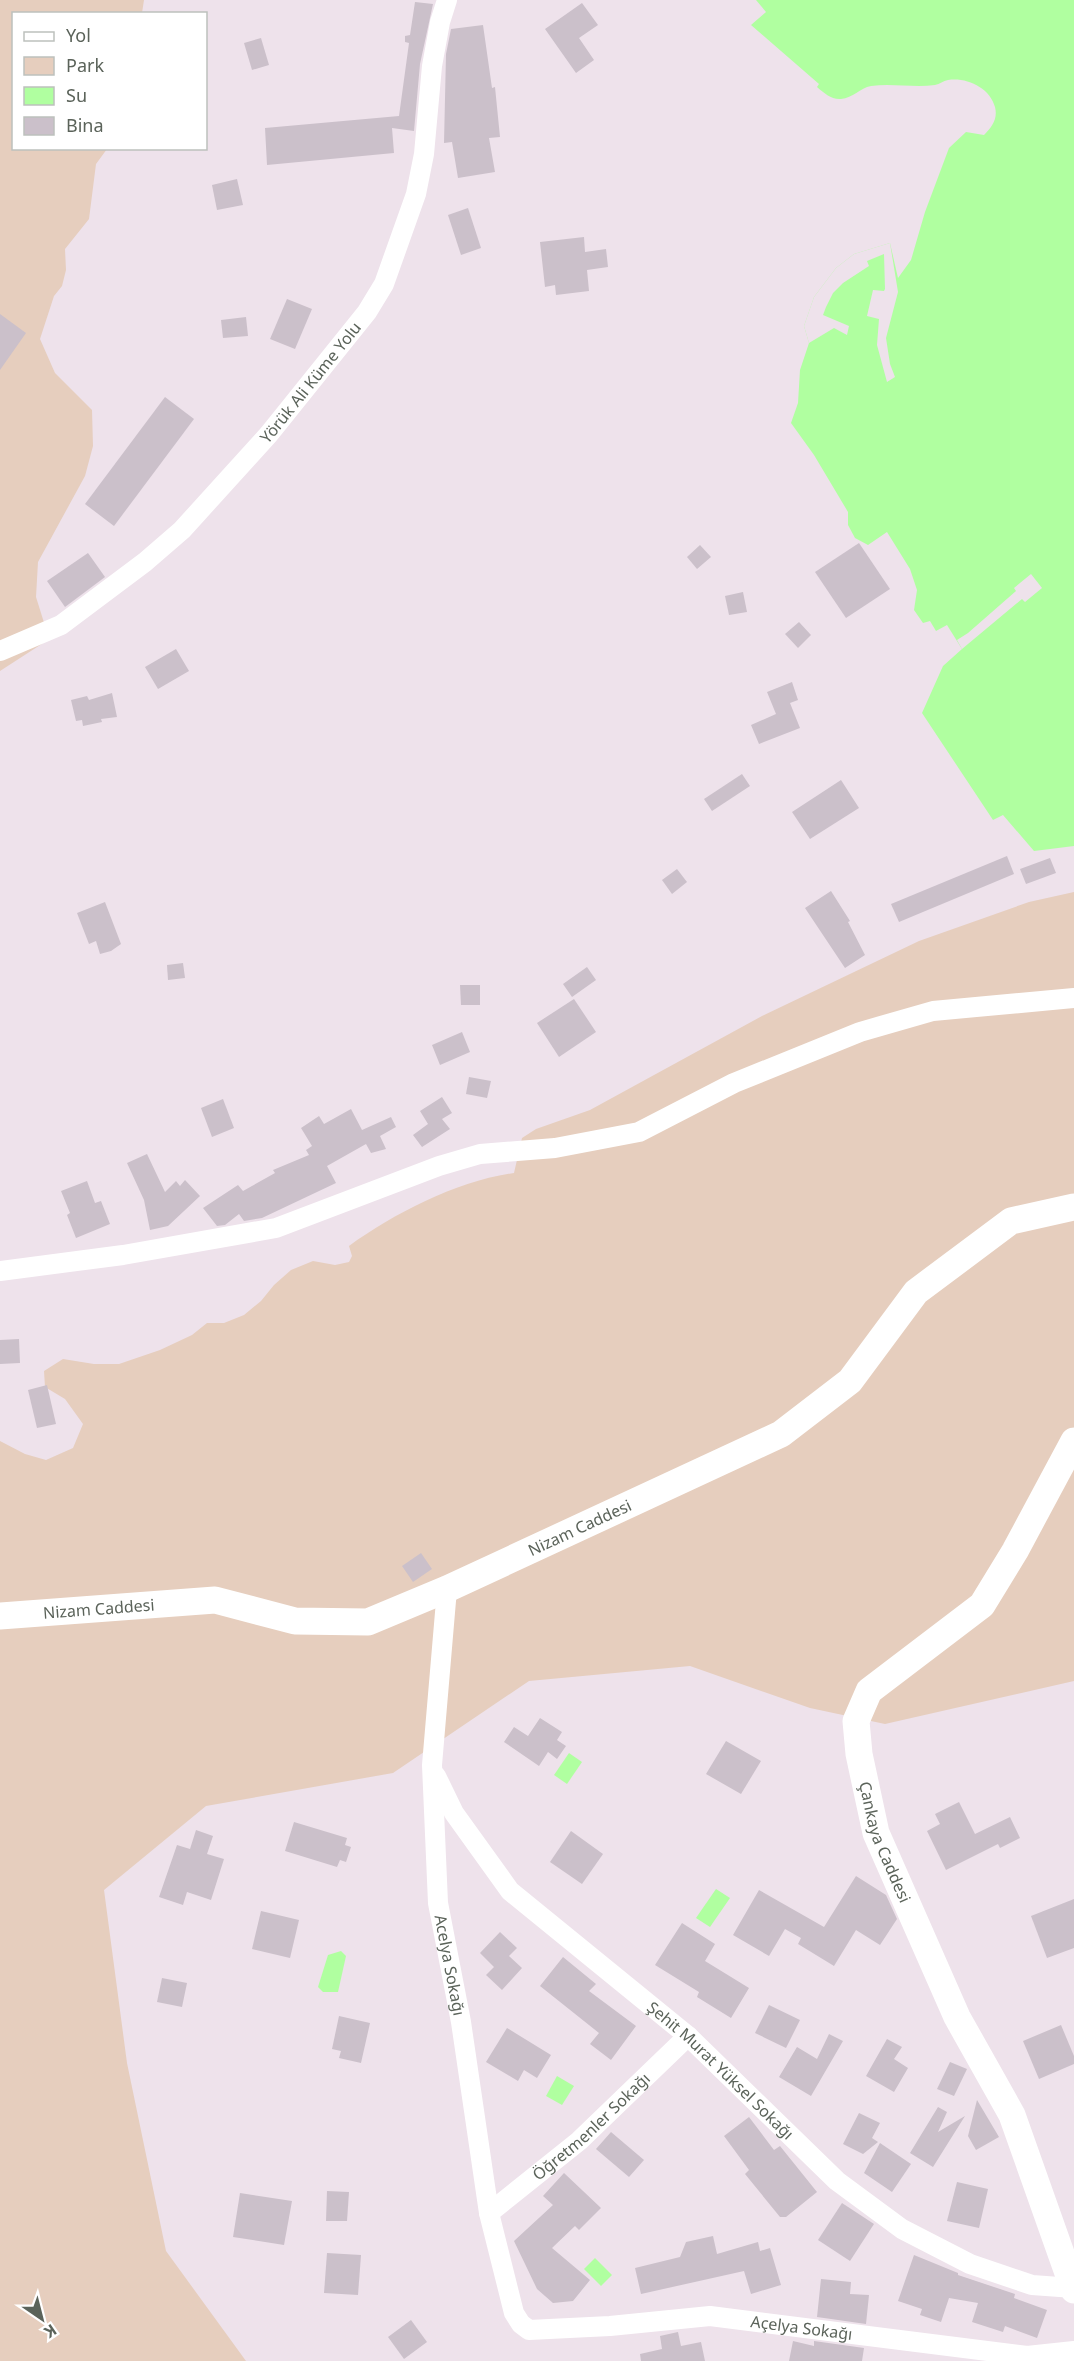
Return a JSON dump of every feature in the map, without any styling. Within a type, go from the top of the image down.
[{"type":"street","name":"Yörük Ali Küme Yolu","points":[[0,651],[61,625],[182,530],[269,434],[367,312],[384,284],[416,194],[424,154],[432,66],[438,30],[447,0]]},
{"type":"street","points":[[0,1271],[123,1255],[276,1228],[439,1166],[480,1154],[555,1148],[639,1132],[734,1083],[860,1032],[933,1011],[1074,998]]},
{"type":"street","name":"Nizam Caddesi","points":[[0,1616],[215,1600],[295,1621],[368,1622],[447,1589],[781,1434],[850,1381],[916,1292],[1011,1221],[1074,1207]]},
{"type":"street","name":"Çankaya Caddesi","points":[[1074,1441],[1015,1551],[982,1605],[869,1691],[856,1721],[859,1754],[876,1833],[957,2017],[1012,2115],[1074,2289]]},
{"type":"street","name":"Acelya Sokağı","points":[[447,1589],[432,1765],[438,1903],[461,2022],[489,2213],[514,2313],[521,2324],[529,2330]]},
{"type":"street","name":"Şehit Murat Yüksel Sokağı","points":[[432,1765],[454,1814],[510,1891],[688,2036],[837,2181],[902,2229],[970,2264],[1032,2285],[1074,2289]]},
{"type":"street","name":"Öğretmenler Sokağı","points":[[489,2213],[579,2141],[688,2036]]},
{"type":"street","name":"Açelya Sokağı","points":[[529,2330],[610,2326],[710,2316],[1023,2358],[1074,2351]]},
{"type":"green space","points":[[0,0],[144,0],[142,12],[12,12],[12,150],[106,150],[96,164],[89,219],[65,249],[66,270],[62,286],[54,296],[40,339],[55,373],[92,410],[93,446],[85,476],[38,562],[36,597],[51,638],[0,671]]},
{"type":"green space","points":[[1074,892],[1074,1681],[885,1724],[810,1708],[690,1666],[529,1681],[393,1773],[206,1806],[104,1890],[127,2063],[166,2251],[246,2361],[0,2361],[0,1441],[25,1454],[46,1460],[73,1448],[83,1424],[65,1399],[45,1387],[44,1371],[63,1359],[94,1364],[119,1364],[160,1350],[192,1335],[207,1323],[224,1323],[244,1315],[291,1270],[313,1261],[335,1265],[349,1262],[352,1256],[349,1246],[406,1211],[471,1183],[514,1173],[522,1138],[536,1129],[590,1110],[762,1016],[919,941],[1029,902]]},
{"type":"water","points":[[756,0],[1074,0],[1074,846],[1034,851],[1003,815],[993,820],[922,713],[943,666],[962,649],[947,625],[936,631],[930,621],[923,623],[914,610],[917,590],[910,569],[887,532],[868,545],[855,538],[848,525],[848,512],[814,455],[791,423],[798,403],[800,370],[809,343],[804,326],[814,297],[836,268],[854,254],[890,243],[898,278],[911,260],[925,212],[949,148],[966,132],[984,135],[994,122],[995,107],[983,89],[963,80],[948,80],[927,86],[871,86],[845,98],[831,97],[817,87],[819,84],[751,25],[766,12]]},
{"type":"water","points":[[569,1753],[582,1762],[567,1784],[554,1775]]},
{"type":"water","points":[[716,1889],[730,1898],[710,1927],[696,1918]]},
{"type":"water","points":[[341,1951],[346,1956],[338,1992],[323,1992],[318,1987],[328,1955]]},
{"type":"water","points":[[557,2076],[574,2086],[562,2105],[546,2096]]},
{"type":"water","points":[[595,2258],[612,2275],[601,2286],[584,2269]]},
{"type":"pier","points":[[890,243],[898,292],[886,338],[890,364],[895,377],[887,382],[877,345],[879,319],[867,316],[873,290],[884,291],[885,289],[884,254],[867,261],[869,266],[843,283],[833,293],[826,307],[823,315],[849,326],[847,335],[834,328],[809,343],[804,326],[814,297],[836,268],[854,254]]},
{"type":"pier","points":[[1031,574],[1042,588],[1025,602],[1022,599],[962,649],[957,640],[1016,591],[1014,588]]},
{"type":"building","points":[[415,2],[433,4],[420,64],[414,131],[392,128],[394,153],[267,165],[265,128],[399,116],[409,43],[405,42],[405,36],[410,35]]},
{"type":"building","points":[[582,3],[598,25],[579,38],[594,60],[576,73],[545,29]]},
{"type":"building","points":[[483,25],[492,88],[495,87],[500,137],[489,138],[495,172],[458,178],[452,142],[444,143],[446,54],[451,29]]},
{"type":"building","points":[[261,38],[269,65],[252,70],[244,43]]},
{"type":"building","points":[[237,179],[243,205],[217,210],[212,185]]},
{"type":"building","points":[[468,208],[481,248],[461,255],[448,215]]},
{"type":"building","points":[[584,237],[585,252],[606,249],[608,267],[587,270],[589,291],[556,295],[555,285],[545,287],[540,242]]},
{"type":"building","points":[[287,299],[312,309],[295,349],[270,339]]},
{"type":"building","points":[[0,314],[26,333],[0,370]]},
{"type":"building","points":[[246,317],[248,336],[223,338],[221,320]]},
{"type":"building","points":[[165,397],[194,419],[114,526],[85,504]]},
{"type":"building","points":[[859,543],[890,589],[846,618],[815,572]]},
{"type":"building","points":[[700,545],[711,557],[697,569],[687,557]]},
{"type":"building","points":[[88,553],[105,577],[65,607],[47,581]]},
{"type":"building","points":[[743,592],[747,612],[729,615],[725,596]]},
{"type":"building","points":[[799,622],[811,635],[798,648],[785,634]]},
{"type":"building","points":[[176,649],[189,671],[158,689],[145,667]]},
{"type":"building","points":[[792,682],[798,700],[790,703],[800,728],[759,744],[751,725],[776,714],[767,692]]},
{"type":"building","points":[[112,693],[117,717],[101,719],[102,722],[83,726],[82,720],[76,721],[71,700],[87,696],[89,700]]},
{"type":"building","points":[[742,774],[750,786],[712,811],[704,799]]},
{"type":"building","points":[[841,780],[859,808],[810,839],[792,812]]},
{"type":"building","points":[[1007,856],[1014,874],[899,922],[891,904]]},
{"type":"building","points":[[1050,858],[1056,873],[1026,884],[1020,869]]},
{"type":"building","points":[[677,869],[687,882],[672,894],[662,880]]},
{"type":"building","points":[[831,891],[850,921],[848,922],[865,955],[845,968],[805,908]]},
{"type":"building","points":[[105,902],[121,944],[111,951],[100,954],[96,941],[89,944],[77,913]]},
{"type":"building","points":[[183,963],[185,978],[168,980],[167,965]]},
{"type":"building","points":[[587,967],[596,980],[572,997],[563,984]]},
{"type":"building","points":[[460,985],[480,985],[480,1005],[461,1005]]},
{"type":"building","points":[[574,999],[596,1032],[559,1057],[537,1023]]},
{"type":"building","points":[[462,1032],[470,1052],[440,1065],[432,1045]]},
{"type":"building","points":[[469,1077],[491,1081],[487,1098],[466,1094]]},
{"type":"building","points":[[442,1097],[452,1113],[442,1119],[450,1129],[422,1147],[413,1135],[428,1124],[420,1111]]},
{"type":"building","points":[[223,1099],[234,1128],[212,1137],[201,1108]]},
{"type":"building","points":[[351,1109],[362,1130],[391,1117],[396,1127],[380,1136],[386,1149],[371,1153],[366,1144],[327,1166],[336,1183],[262,1218],[244,1221],[239,1214],[225,1225],[217,1226],[203,1208],[238,1185],[243,1191],[275,1173],[273,1170],[309,1155],[306,1150],[312,1146],[301,1128],[319,1116],[324,1124]]},
{"type":"building","points":[[147,1154],[165,1192],[176,1181],[180,1186],[185,1180],[200,1196],[168,1226],[150,1230],[144,1200],[127,1163]]},
{"type":"building","points":[[87,1181],[95,1203],[101,1201],[110,1224],[76,1238],[67,1215],[70,1213],[61,1191]]},
{"type":"building","points":[[19,1339],[20,1363],[0,1364],[0,1340]]},
{"type":"building","points":[[47,1385],[56,1424],[37,1428],[28,1390]]},
{"type":"building","points":[[421,1553],[432,1569],[413,1582],[402,1566]]},
{"type":"building","points":[[540,1718],[562,1732],[557,1740],[566,1746],[557,1759],[548,1752],[539,1766],[504,1742],[514,1727],[528,1736]]},
{"type":"building","points":[[726,1741],[761,1761],[741,1794],[706,1774]]},
{"type":"building","points":[[959,1802],[975,1834],[1010,1817],[1020,1838],[1000,1848],[998,1844],[946,1870],[927,1831],[940,1824],[935,1814]]},
{"type":"building","points":[[294,1822],[347,1838],[345,1845],[351,1847],[346,1862],[340,1860],[337,1867],[285,1851]]},
{"type":"building","points":[[196,1830],[213,1836],[207,1854],[224,1859],[211,1900],[187,1892],[183,1905],[159,1897],[177,1845],[190,1849]]},
{"type":"building","points":[[571,1831],[603,1854],[582,1884],[550,1862]]},
{"type":"building","points":[[856,1876],[886,1895],[897,1919],[880,1945],[856,1930],[834,1966],[798,1944],[801,1938],[785,1929],[769,1956],[733,1935],[759,1890],[824,1927]]},
{"type":"building","points":[[1074,1899],[1074,1948],[1047,1958],[1031,1916]]},
{"type":"building","points":[[261,1911],[299,1920],[290,1958],[252,1949]]},
{"type":"building","points":[[682,1923],[715,1944],[705,1961],[749,1988],[731,2018],[697,1997],[699,1992],[655,1965]]},
{"type":"building","points":[[500,1932],[517,1948],[509,1956],[522,1968],[502,1990],[486,1975],[494,1967],[480,1953]]},
{"type":"building","points":[[563,1957],[596,1984],[589,1991],[636,2026],[611,2060],[590,2044],[599,2033],[540,1986]]},
{"type":"building","points":[[162,1978],[187,1983],[182,2007],[157,2002]]},
{"type":"building","points":[[769,2005],[800,2020],[786,2048],[755,2033]]},
{"type":"building","points":[[339,2016],[370,2023],[361,2063],[339,2058],[341,2051],[332,2049]]},
{"type":"building","points":[[1061,2025],[1074,2056],[1074,2064],[1039,2079],[1023,2041]]},
{"type":"building","points":[[507,2028],[551,2055],[537,2078],[524,2070],[518,2081],[486,2062]]},
{"type":"building","points":[[829,2034],[843,2041],[811,2096],[779,2077],[797,2047],[817,2059]]},
{"type":"building","points":[[887,2039],[902,2047],[894,2059],[908,2068],[894,2092],[866,2076]]},
{"type":"building","points":[[950,2062],[967,2069],[954,2096],[937,2089]]},
{"type":"building","points":[[977,2100],[999,2137],[976,2150],[968,2136]]},
{"type":"building","points":[[938,2107],[947,2112],[938,2132],[965,2116],[933,2167],[910,2153]]},
{"type":"building","points":[[859,2113],[880,2123],[872,2138],[878,2142],[863,2154],[843,2144]]},
{"type":"building","points":[[749,2117],[774,2150],[780,2146],[817,2192],[786,2217],[780,2217],[745,2174],[749,2170],[724,2136]]},
{"type":"building","points":[[611,2132],[644,2160],[629,2177],[596,2149]]},
{"type":"building","points":[[880,2143],[911,2164],[892,2192],[864,2173]]},
{"type":"building","points":[[564,2173],[601,2208],[579,2230],[575,2226],[552,2248],[590,2280],[573,2301],[553,2303],[537,2289],[514,2241],[553,2205],[543,2196]]},
{"type":"building","points":[[957,2182],[988,2189],[979,2228],[947,2221]]},
{"type":"building","points":[[327,2191],[349,2192],[347,2221],[326,2221]]},
{"type":"building","points":[[240,2193],[292,2201],[284,2245],[233,2237]]},
{"type":"building","points":[[842,2203],[874,2224],[850,2261],[818,2240]]},
{"type":"building","points":[[713,2236],[717,2254],[758,2242],[760,2251],[770,2248],[781,2285],[751,2294],[744,2271],[641,2294],[635,2268],[680,2257],[686,2242]]},
{"type":"building","points":[[327,2253],[361,2255],[358,2295],[324,2293]]},
{"type":"building","points":[[914,2255],[958,2273],[958,2275],[1015,2294],[1014,2298],[1047,2310],[1037,2338],[1005,2326],[1003,2332],[972,2322],[978,2303],[949,2298],[941,2322],[920,2315],[922,2309],[898,2301]]},
{"type":"building","points":[[821,2279],[851,2282],[850,2294],[869,2295],[866,2324],[817,2317]]},
{"type":"building","points":[[411,2320],[427,2342],[404,2359],[388,2337]]},
{"type":"building","points":[[678,2332],[681,2346],[701,2342],[705,2361],[641,2361],[640,2354],[662,2349],[660,2336]]},
{"type":"building","points":[[793,2341],[814,2346],[814,2341],[864,2348],[862,2361],[789,2361]]}]
